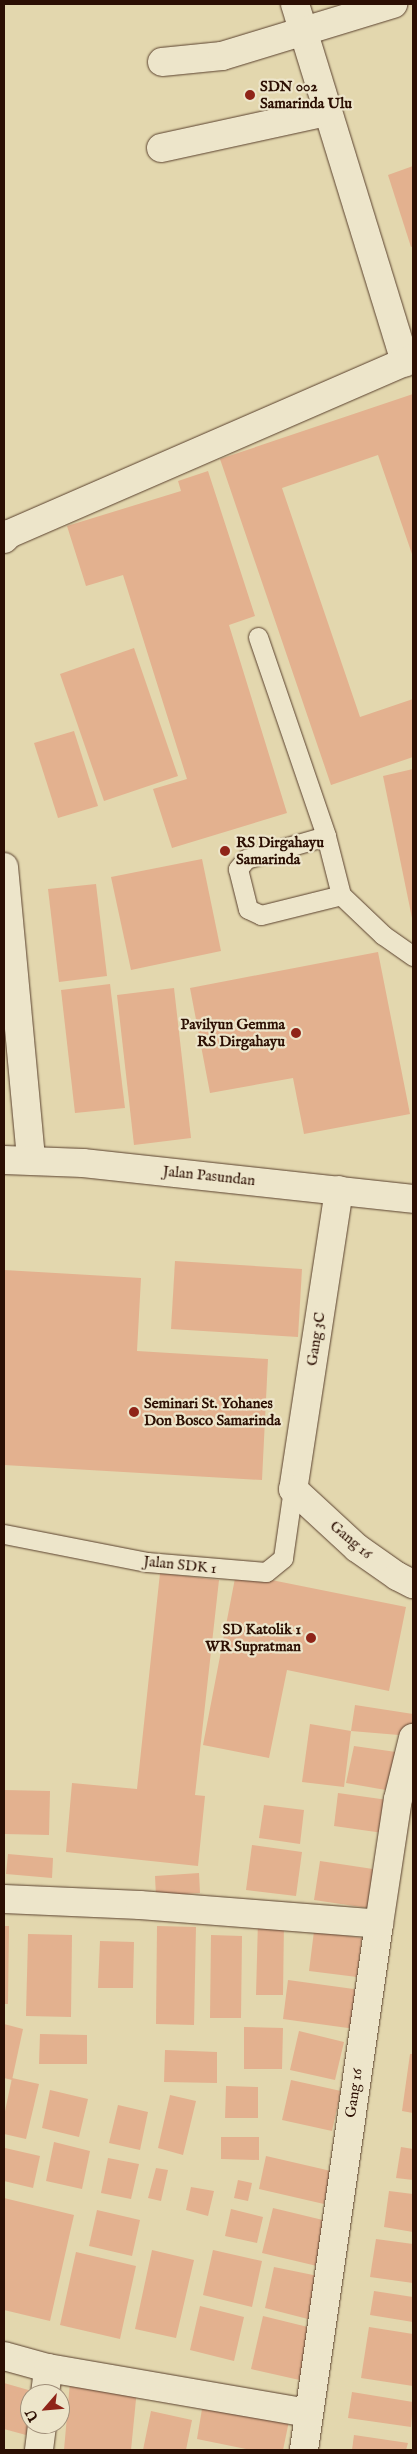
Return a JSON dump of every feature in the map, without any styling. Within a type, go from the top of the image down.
[{"type":"street","points":[[4,539],[18,530],[409,360],[326,112],[295,4]]},
{"type":"street","points":[[162,62],[222,56],[393,4]]},
{"type":"street","points":[[161,148],[326,112]]},
{"type":"street","points":[[4,867],[31,1159]]},
{"type":"street","name":"Jalan Pasundan","points":[[4,1160],[31,1159],[413,1199]]},
{"type":"street","name":"Gang 3C","points":[[294,1489],[339,1190]]},
{"type":"street","name":"Gang 16","points":[[294,1489],[357,1548],[397,1576],[413,1584]]},
{"type":"street","name":"Gang 16","points":[[304,2450],[379,1924],[408,1777],[413,1738]]},
{"type":"street","points":[[4,1899],[140,1905],[379,1924]]},
{"type":"street","points":[[4,2356],[46,2381],[308,2413]]},
{"type":"street","points":[[39,2450],[41,2434]]},
{"type":"lane","points":[[258,636],[326,836],[341,895],[383,935],[413,956]]},
{"type":"lane","points":[[326,836],[246,859],[238,869],[248,909],[261,915],[341,895]]},
{"type":"lane","name":"Jalan SDK 1","points":[[4,1534],[147,1562],[266,1572],[283,1558],[294,1489]]},
{"type":"building","points":[[413,166],[413,246],[411,247],[388,175]]},
{"type":"building","points":[[413,394],[413,557],[378,455],[282,488],[360,717],[413,699],[413,757],[331,785],[220,459]]},
{"type":"building","points":[[208,471],[255,616],[229,625],[287,813],[172,848],[153,789],[187,779],[123,575],[86,586],[67,526],[181,491],[178,481]]},
{"type":"building","points":[[134,648],[178,776],[104,801],[60,674]]},
{"type":"building","points":[[74,731],[98,806],[58,818],[34,743]]},
{"type":"building","points":[[413,769],[413,918],[412,918],[383,776]]},
{"type":"building","points":[[202,859],[221,951],[131,970],[111,877]]},
{"type":"building","points":[[96,884],[107,976],[59,982],[48,889]]},
{"type":"building","name":"Pavilyun Gemma RS Dirgahayu","points":[[378,952],[410,1114],[304,1134],[293,1078],[210,1093],[190,988]]},
{"type":"building","points":[[110,984],[125,1108],[75,1113],[61,990]]},
{"type":"building","points":[[174,988],[191,1138],[134,1145],[117,995]]},
{"type":"building","points":[[175,1261],[302,1269],[298,1337],[171,1329]]},
{"type":"building","name":"Seminari St. Yohanes Don Bosco Samarinda","points":[[4,1270],[141,1278],[137,1351],[268,1359],[262,1480],[4,1465]]},
{"type":"building","points":[[160,1573],[219,1580],[195,1795],[205,1796],[198,1866],[66,1852],[72,1783],[137,1789]]},
{"type":"building","name":"SD Katolik 1 WR Supratman","points":[[236,1573],[406,1607],[389,1691],[287,1670],[269,1758],[203,1745]]},
{"type":"building","points":[[355,1705],[413,1714],[411,1736],[351,1731]]},
{"type":"building","points":[[310,1724],[351,1731],[344,1787],[302,1782]]},
{"type":"building","points":[[354,1746],[403,1753],[397,1792],[346,1783]]},
{"type":"building","points":[[4,1790],[50,1791],[49,1835],[4,1834]]},
{"type":"building","points":[[338,1793],[395,1801],[390,1834],[334,1826]]},
{"type":"building","points":[[264,1805],[304,1810],[300,1844],[259,1838]]},
{"type":"building","points":[[252,1845],[302,1852],[296,1896],[246,1890]]},
{"type":"building","points":[[8,1854],[53,1858],[52,1878],[6,1874]]},
{"type":"building","points":[[320,1861],[373,1869],[368,1908],[314,1900]]},
{"type":"building","points":[[199,1873],[200,1893],[156,1896],[155,1876]]},
{"type":"building","points":[[258,1920],[284,1921],[283,1995],[256,1995]]},
{"type":"building","points":[[4,1926],[9,1926],[8,2004],[4,2004]]},
{"type":"building","points":[[157,1926],[196,1927],[194,2025],[156,2024]]},
{"type":"building","points":[[314,1931],[362,1938],[357,1977],[309,1971]]},
{"type":"building","points":[[28,1934],[72,1935],[71,2017],[26,2016]]},
{"type":"building","points":[[211,1935],[242,1936],[241,2018],[210,2018]]},
{"type":"building","points":[[100,1941],[134,1942],[133,1988],[98,1988]]},
{"type":"building","points":[[288,1980],[361,1990],[355,2029],[283,2019]]},
{"type":"building","points":[[4,2024],[23,2029],[12,2080],[4,2078]]},
{"type":"building","points":[[244,2027],[283,2028],[282,2069],[244,2069]]},
{"type":"building","points":[[299,2031],[344,2042],[335,2080],[290,2070]]},
{"type":"building","points":[[40,2034],[87,2035],[87,2064],[39,2064]]},
{"type":"building","points":[[165,2050],[217,2052],[217,2083],[164,2082]]},
{"type":"building","points":[[410,2054],[413,2054],[413,2113],[402,2111]]},
{"type":"building","points":[[12,2078],[39,2084],[26,2139],[4,2134],[4,2116]]},
{"type":"building","points":[[291,2080],[341,2091],[332,2131],[282,2120]]},
{"type":"building","points":[[226,2086],[258,2087],[258,2118],[225,2118]]},
{"type":"building","points":[[50,2090],[88,2099],[79,2137],[42,2128]]},
{"type":"building","points":[[170,2095],[196,2101],[183,2155],[158,2148]]},
{"type":"building","points":[[118,2105],[148,2112],[140,2150],[109,2143]]},
{"type":"building","points":[[221,2137],[259,2137],[259,2160],[221,2159]]},
{"type":"building","points":[[54,2142],[90,2151],[82,2189],[46,2181]]},
{"type":"building","points":[[401,2147],[413,2149],[413,2180],[396,2178]]},
{"type":"building","points":[[5,2148],[40,2156],[33,2188],[4,2181]]},
{"type":"building","points":[[266,2156],[331,2171],[324,2204],[259,2189]]},
{"type":"building","points":[[108,2158],[139,2164],[131,2199],[101,2193]]},
{"type":"building","points":[[156,2168],[168,2170],[161,2201],[148,2198]]},
{"type":"building","points":[[238,2180],[252,2183],[248,2201],[234,2198]]},
{"type":"building","points":[[191,2187],[214,2191],[208,2216],[186,2210]]},
{"type":"building","points":[[389,2191],[413,2194],[413,2232],[384,2227]]},
{"type":"building","points":[[4,2198],[74,2215],[50,2321],[4,2310]]},
{"type":"building","points":[[273,2208],[327,2221],[317,2266],[262,2253]]},
{"type":"building","points":[[231,2209],[263,2217],[257,2243],[225,2236]]},
{"type":"building","points":[[97,2210],[140,2220],[132,2256],[89,2246]]},
{"type":"building","points":[[376,2239],[413,2244],[413,2283],[370,2277]]},
{"type":"building","points":[[152,2250],[194,2260],[176,2338],[135,2329]]},
{"type":"building","points":[[213,2250],[262,2261],[252,2307],[203,2295]]},
{"type":"building","points":[[76,2252],[136,2266],[120,2339],[60,2325]]},
{"type":"building","points":[[274,2267],[318,2276],[308,2319],[265,2308]]},
{"type":"building","points":[[374,2291],[413,2297],[413,2322],[370,2315]]},
{"type":"building","points":[[200,2306],[244,2317],[234,2361],[190,2350]]},
{"type":"building","points":[[263,2316],[316,2329],[304,2381],[251,2369]]},
{"type":"building","points":[[369,2327],[413,2334],[413,2386],[361,2378]]},
{"type":"building","points":[[70,2382],[137,2389],[131,2450],[64,2450],[65,2434],[70,2434]]},
{"type":"building","points":[[4,2383],[20,2388],[20,2433],[4,2429]]},
{"type":"building","points":[[352,2392],[413,2402],[411,2427],[348,2418]]},
{"type":"building","points":[[204,2397],[290,2416],[283,2450],[251,2450],[197,2439]]},
{"type":"building","points":[[151,2411],[192,2420],[186,2450],[143,2450]]},
{"type":"building","points":[[354,2435],[408,2443],[406,2450],[352,2450]]},
{"type":"place","name":"SDN 002 Samarinda Ulu","points":[[250,95]]},
{"type":"place","name":"RS Dirgahayu Samarinda","points":[[225,851]]},
{"type":"place","name":"Pavilyun Gemma RS Dirgahayu","points":[[296,1033]]},
{"type":"place","name":"Seminari St. Yohanes Don Bosco Samarinda","points":[[134,1412]]},
{"type":"place","name":"SD Katolik 1 WR Supratman","points":[[311,1638]]}]
